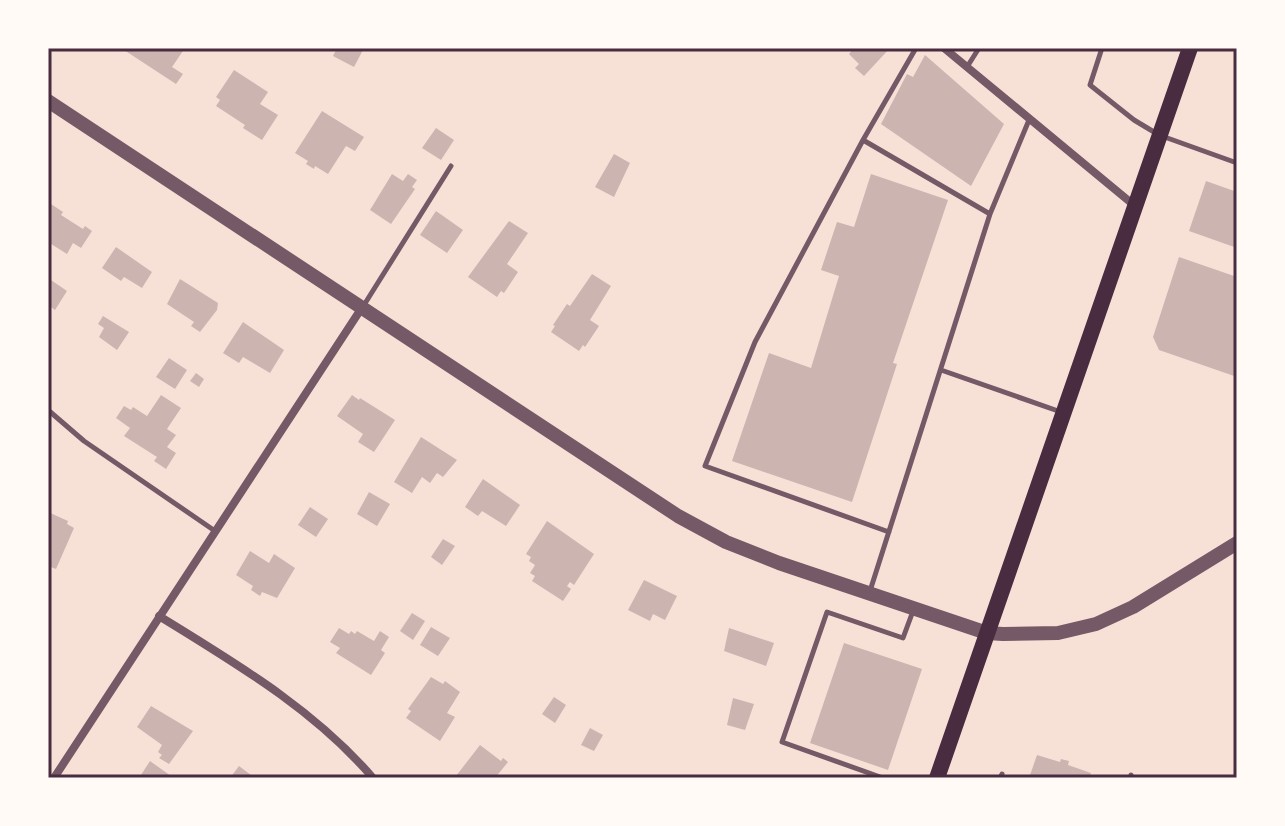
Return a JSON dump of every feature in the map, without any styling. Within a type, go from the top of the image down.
[{"type":"main road","points":[[937,778],[1190,48]]},
{"type":"street","points":[[944,48],[1135,206]]},
{"type":"street","points":[[48,101],[678,516],[726,542],[987,633],[1049,634],[1096,624],[1133,607],[1237,543]]},
{"type":"street","points":[[54,778],[361,309]]},
{"type":"street","points":[[159,616],[292,703],[336,738],[373,778]]},
{"type":"lane","points":[[889,532],[705,466],[755,342],[916,48]]},
{"type":"lane","points":[[967,68],[979,48]]},
{"type":"lane","points":[[1102,48],[1090,85],[1134,120],[1159,135],[1237,163]]},
{"type":"lane","points":[[870,593],[990,214],[1029,119]]},
{"type":"lane","points":[[863,140],[990,214]]},
{"type":"lane","points":[[361,309],[451,166]]},
{"type":"lane","points":[[941,370],[1062,413]]},
{"type":"lane","points":[[48,410],[84,441],[215,531]]},
{"type":"lane","points":[[883,778],[782,742],[827,612],[903,638],[914,608]]},
{"type":"building","points":[[185,48],[172,67],[183,74],[176,84],[124,50]]},
{"type":"building","points":[[337,48],[364,48],[354,67],[333,56]]},
{"type":"building","points":[[854,48],[890,48],[864,76],[855,68],[859,64],[849,54]]},
{"type":"building","points":[[925,55],[1004,124],[971,186],[881,124],[907,74],[913,77]]},
{"type":"building","points":[[234,70],[268,92],[260,104],[278,115],[262,140],[216,106],[220,100],[216,97]]},
{"type":"building","points":[[322,111],[364,137],[355,151],[346,146],[328,174],[306,164],[308,161],[295,153]]},
{"type":"building","points":[[436,128],[454,140],[441,160],[422,148]]},
{"type":"building","points":[[614,154],[630,163],[614,197],[595,187]]},
{"type":"building","points":[[392,174],[403,181],[408,174],[417,180],[412,187],[415,189],[391,224],[370,210]]},
{"type":"building","points":[[871,174],[948,200],[893,363],[897,364],[852,502],[732,461],[769,353],[811,368],[839,276],[821,270],[837,222],[854,227]]},
{"type":"building","points":[[1206,181],[1237,192],[1237,248],[1189,231]]},
{"type":"building","points":[[48,202],[63,212],[61,215],[92,231],[81,248],[73,243],[67,254],[48,242]]},
{"type":"building","points":[[436,211],[463,230],[447,253],[420,235]]},
{"type":"building","points":[[509,221],[528,233],[507,264],[518,272],[504,293],[501,291],[497,297],[468,277]]},
{"type":"building","points":[[116,247],[152,272],[142,288],[124,277],[121,281],[102,268]]},
{"type":"building","points":[[1179,257],[1237,277],[1237,377],[1159,350],[1153,337]]},
{"type":"building","points":[[592,274],[611,286],[590,320],[599,326],[579,351],[551,332],[567,304],[570,306]]},
{"type":"building","points":[[48,278],[67,291],[55,310],[48,305]]},
{"type":"building","points":[[180,279],[218,303],[217,310],[200,332],[191,326],[194,322],[167,304]]},
{"type":"building","points":[[103,316],[129,332],[117,350],[99,337],[104,328],[98,324]]},
{"type":"building","points":[[243,322],[284,350],[270,373],[243,357],[239,363],[223,353]]},
{"type":"building","points":[[169,358],[187,370],[175,389],[156,377]]},
{"type":"building","points":[[196,373],[204,379],[199,387],[190,381]]},
{"type":"building","points":[[161,395],[181,408],[167,429],[176,435],[167,447],[176,453],[166,469],[154,461],[157,457],[124,436],[130,428],[116,418],[124,406],[131,410],[133,407],[147,416]]},
{"type":"building","points":[[352,395],[395,420],[374,452],[358,442],[363,434],[337,416]]},
{"type":"building","points":[[421,437],[457,460],[443,477],[437,473],[430,483],[422,477],[412,493],[394,482]]},
{"type":"building","points":[[483,479],[520,505],[506,526],[482,511],[478,516],[465,507]]},
{"type":"building","points":[[369,492],[390,504],[377,526],[357,514]]},
{"type":"building","points":[[310,507],[328,519],[316,537],[298,525]]},
{"type":"building","points":[[48,512],[68,521],[67,524],[74,528],[56,569],[48,566]]},
{"type":"building","points":[[547,521],[594,554],[574,585],[570,582],[567,586],[571,589],[563,601],[532,581],[535,576],[530,573],[535,565],[526,554]]},
{"type":"building","points":[[443,539],[455,546],[442,565],[431,557]]},
{"type":"building","points":[[250,551],[269,563],[274,554],[295,568],[277,598],[262,592],[260,596],[251,590],[253,586],[236,575]]},
{"type":"building","points":[[644,580],[677,596],[665,620],[653,614],[650,621],[628,610]]},
{"type":"building","points":[[412,613],[425,621],[413,640],[400,631]]},
{"type":"building","points":[[431,627],[450,638],[438,656],[420,645]]},
{"type":"building","points":[[339,628],[349,634],[357,631],[374,641],[380,631],[389,637],[381,650],[385,653],[371,675],[336,653],[340,648],[330,642]]},
{"type":"building","points":[[729,628],[774,643],[766,666],[724,651]]},
{"type":"building","points":[[844,643],[922,669],[888,770],[810,743]]},
{"type":"building","points":[[431,677],[443,684],[445,681],[460,692],[447,713],[455,717],[440,741],[406,718],[411,711],[408,709]]},
{"type":"building","points":[[554,697],[566,705],[555,723],[542,714]]},
{"type":"building","points":[[733,698],[754,704],[745,730],[727,725]]},
{"type":"building","points":[[151,706],[193,731],[169,764],[159,758],[162,745],[137,727]]},
{"type":"building","points":[[590,728],[603,735],[594,751],[581,745]]},
{"type":"building","points":[[480,745],[501,761],[503,758],[508,762],[495,778],[456,776]]},
{"type":"building","points":[[1037,755],[1060,762],[1061,759],[1069,761],[1068,765],[1091,773],[1089,778],[1029,778]]},
{"type":"building","points":[[150,761],[171,776],[139,778]]},
{"type":"building","points":[[239,766],[251,775],[258,778],[230,778]]}]
